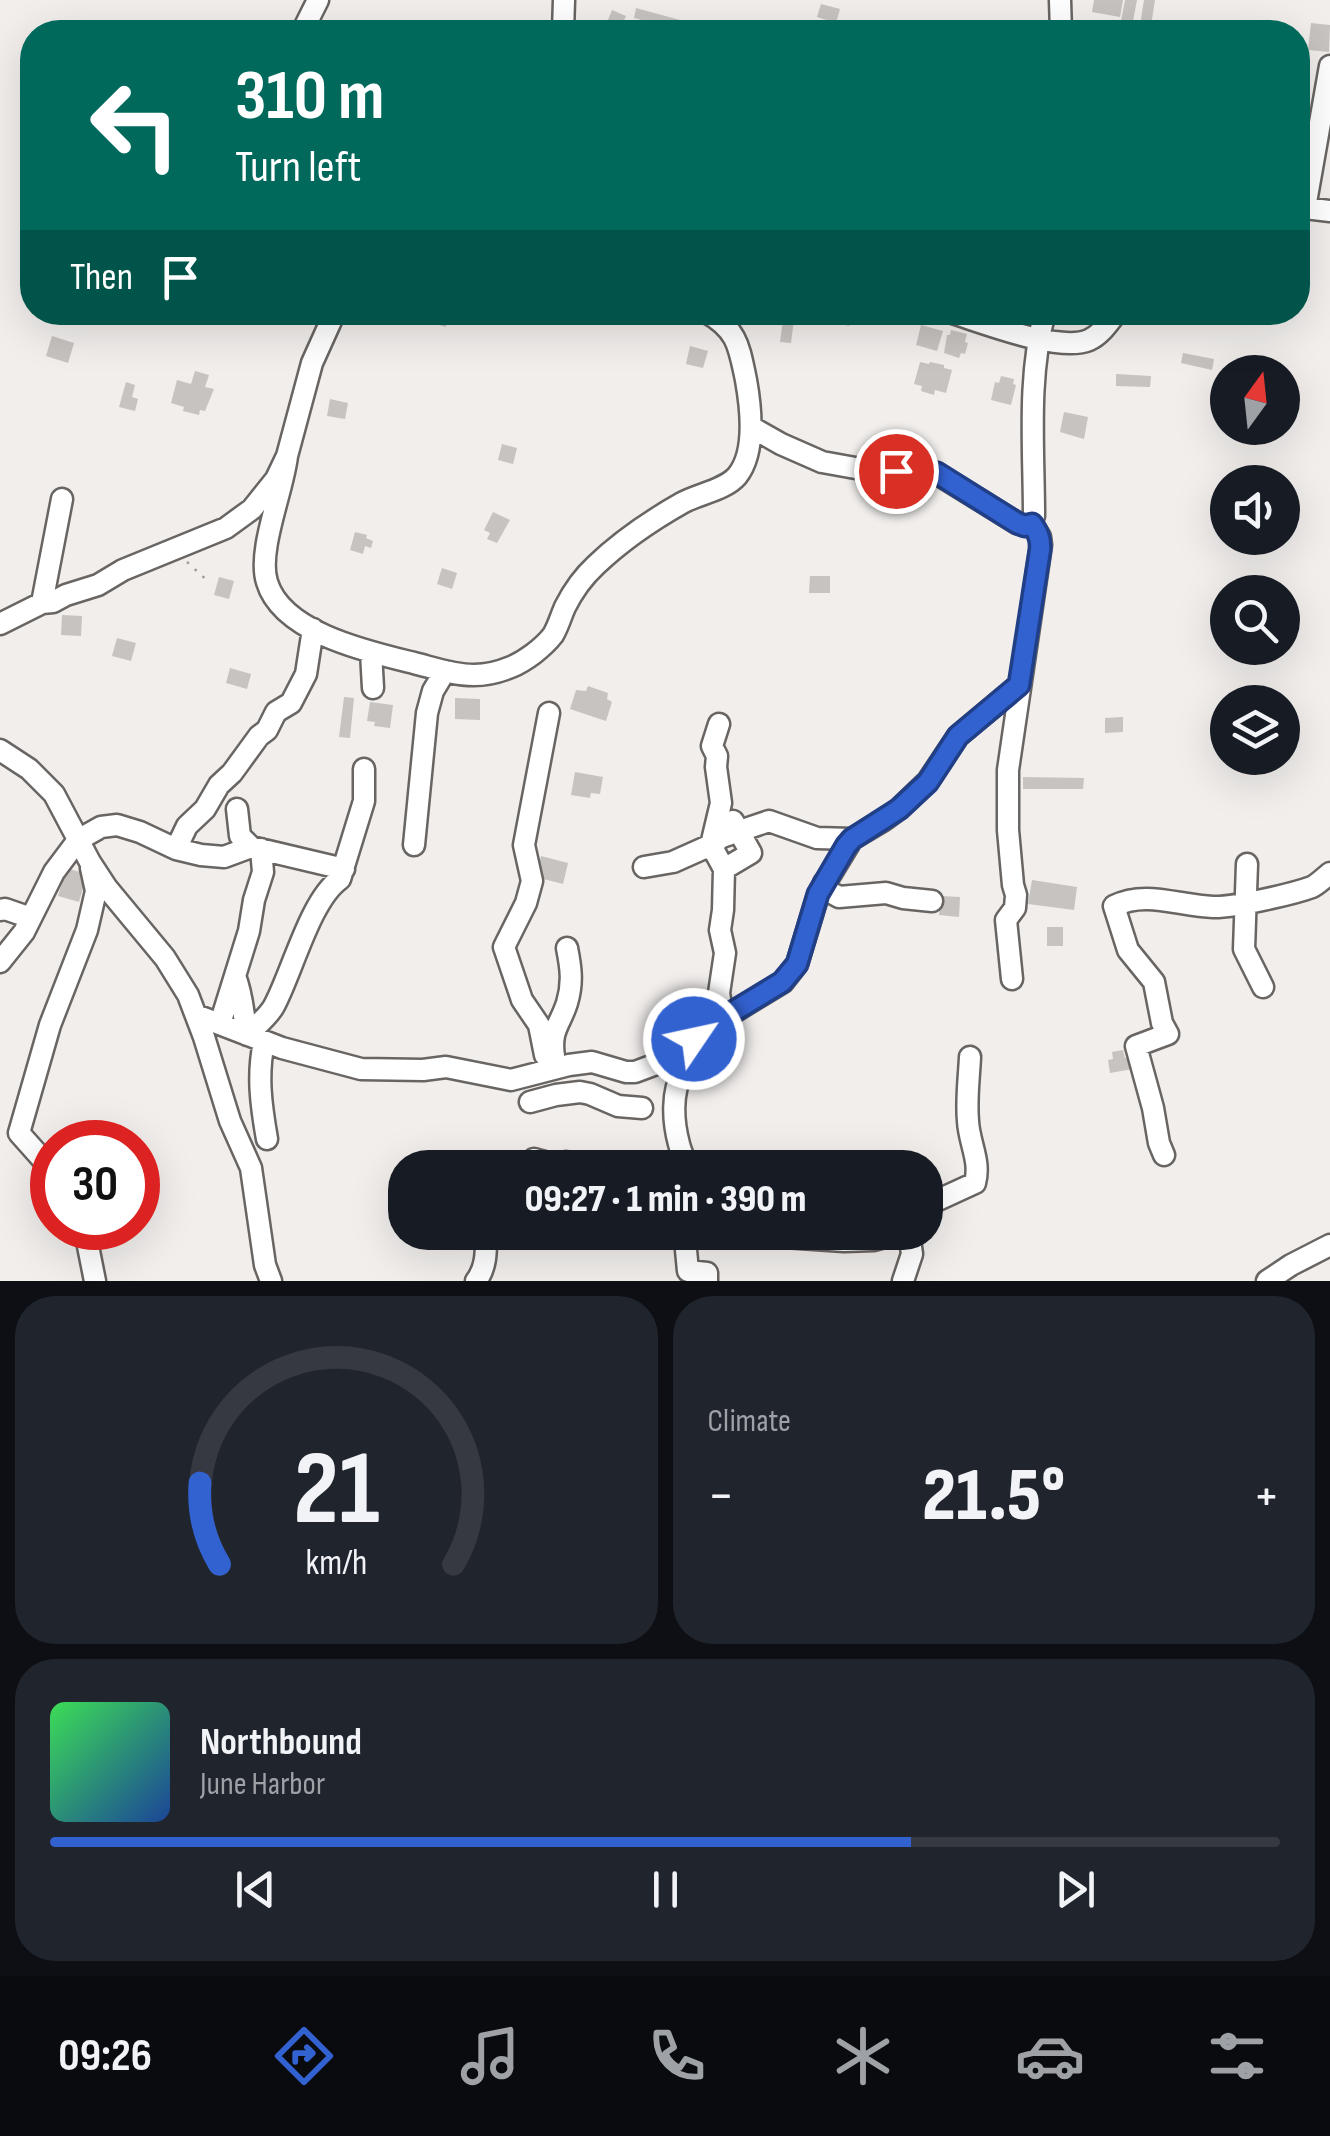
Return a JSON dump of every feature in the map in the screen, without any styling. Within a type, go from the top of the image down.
[{"type":"street","points":[[1310,165],[1330,66]]},
{"type":"street","points":[[330,325],[312,363],[286,456],[264,570],[266,582],[278,604],[313,629],[371,652],[444,671],[474,674],[518,664],[542,646],[552,636],[580,582],[610,552],[677,506],[737,476],[751,427],[746,380],[733,333],[727,325]]},
{"type":"street","points":[[994,325],[1061,343],[1089,340],[1107,325]]},
{"type":"street","points":[[1012,979],[1006,920],[1015,908],[1016,894],[1007,789],[1041,545],[1032,524],[1033,432],[1042,325]]},
{"type":"street","points":[[751,427],[832,464],[872,471],[937,473],[1017,523],[1032,524]]},
{"type":"street","points":[[0,624],[226,528],[252,509],[276,479],[286,456]]},
{"type":"street","points":[[42,603],[62,499]]},
{"type":"street","points":[[176,848],[186,826],[205,809],[219,785],[267,730],[276,712],[291,703],[306,674],[313,629]]},
{"type":"street","points":[[371,652],[373,688]]},
{"type":"street","points":[[414,845],[427,713],[432,690],[444,671]]},
{"type":"street","points":[[196,1015],[256,1038],[361,1069],[446,1067],[511,1080],[592,1062],[626,1072],[645,1068],[672,1056],[782,982],[797,964],[815,902],[842,845],[899,809],[928,782],[958,736],[1019,685]]},
{"type":"street","points":[[549,713],[524,844],[532,881],[526,903],[504,947],[522,1000],[539,1025],[545,1056],[556,1068]]},
{"type":"street","points":[[682,1150],[675,1094],[680,1076],[713,1039],[720,1021],[719,993],[725,954],[720,930],[724,869],[711,845],[721,802],[717,756],[712,746],[719,724]]},
{"type":"street","points":[[0,750],[42,780],[107,888],[178,976],[196,1015],[230,1121],[250,1168],[270,1281]]},
{"type":"street","points":[[256,1038],[328,887],[340,880],[364,801],[364,770]]},
{"type":"street","points":[[721,802],[751,853],[724,869]]},
{"type":"street","points":[[237,809],[240,836],[256,848],[344,869]]},
{"type":"street","points":[[644,866],[672,862],[722,837],[769,820],[842,845]]},
{"type":"street","points":[[0,962],[24,932],[54,872],[78,840],[101,827],[117,826],[176,848],[224,857],[256,848]]},
{"type":"street","points":[[220,1024],[264,872],[256,848]]},
{"type":"street","points":[[30,1145],[19,1132],[50,1024],[87,930],[96,891],[90,862]]},
{"type":"street","points":[[1247,864],[1244,949],[1263,987]]},
{"type":"street","points":[[1164,1155],[1136,1046],[1168,1034],[1154,982],[1128,950],[1114,906],[1150,898],[1215,907],[1315,886],[1330,873]]},
{"type":"street","points":[[824,883],[838,898],[886,893],[932,900]]},
{"type":"street","points":[[0,910],[31,918]]},
{"type":"street","points":[[556,1068],[552,1041],[573,976],[567,948]]},
{"type":"street","points":[[235,976],[245,1005],[243,1014],[256,1038],[267,1139]]},
{"type":"street","points":[[943,1198],[975,1183],[978,1172],[968,1122],[970,1057]]},
{"type":"street","points":[[606,1101],[626,1072]]},
{"type":"street","points":[[530,1102],[580,1092],[618,1106],[642,1108]]},
{"type":"street","points":[[1268,1281],[1330,1245]]},
{"type":"street","points":[[89,1250],[95,1281]]},
{"type":"street","points":[[480,1279],[485,1250]]},
{"type":"street","points":[[686,1250],[688,1271],[707,1273],[706,1281]]},
{"type":"street","points":[[907,1278],[911,1250]]},
{"type":"path","points":[[180,547],[189,566],[210,583]]},
{"type":"building","points":[[1094,0],[1123,0],[1120,17],[1092,12]]},
{"type":"building","points":[[1125,0],[1137,0],[1133,20],[1121,20]]},
{"type":"building","points":[[1144,0],[1155,0],[1152,20],[1141,20]]},
{"type":"building","points":[[821,4],[840,9],[837,20],[817,17]]},
{"type":"building","points":[[636,8],[680,20],[642,20],[634,18]]},
{"type":"building","points":[[612,10],[626,16],[624,20],[608,20]]},
{"type":"building","points":[[1311,23],[1330,25],[1329,52],[1310,50]]},
{"type":"building","points":[[782,325],[793,325],[791,343],[780,342]]},
{"type":"building","points":[[921,325],[943,331],[937,351],[916,345]]},
{"type":"building","points":[[951,330],[967,334],[965,354],[961,353],[959,358],[944,353]]},
{"type":"building","points":[[52,336],[74,343],[68,363],[46,356]]},
{"type":"building","points":[[690,346],[708,351],[703,368],[686,364]]},
{"type":"building","points":[[1183,353],[1210,358],[1210,370],[1181,363]]},
{"type":"building","points":[[920,362],[952,370],[946,393],[935,390],[934,395],[914,384]]},
{"type":"building","points":[[195,371],[209,375],[205,387],[214,389],[205,411],[200,410],[199,415],[171,403],[177,380],[191,384]]},
{"type":"building","points":[[1116,374],[1151,376],[1150,387],[1116,386]]},
{"type":"building","points":[[1001,376],[1014,379],[1011,405],[991,400],[995,382],[999,383]]},
{"type":"building","points":[[126,382],[135,385],[135,411],[119,407]]},
{"type":"building","points":[[330,399],[348,403],[345,419],[327,416]]},
{"type":"building","points":[[1064,412],[1088,417],[1084,439],[1060,432]]},
{"type":"building","points":[[502,444],[517,448],[513,464],[498,460]]},
{"type":"building","points":[[493,512],[510,520],[497,543],[487,539],[490,533],[484,530]]},
{"type":"building","points":[[355,532],[373,541],[371,548],[365,546],[363,554],[350,550]]},
{"type":"building","points":[[442,568],[457,573],[452,589],[437,584]]},
{"type":"building","points":[[810,576],[830,576],[830,593],[809,593]]},
{"type":"building","points":[[219,577],[234,581],[229,599],[214,595]]},
{"type":"building","points":[[62,615],[82,616],[81,636],[61,635]]},
{"type":"building","points":[[117,638],[136,643],[131,661],[112,656]]},
{"type":"building","points":[[230,668],[251,674],[247,689],[226,683]]},
{"type":"building","points":[[588,686],[608,693],[607,699],[612,702],[606,721],[570,709],[576,690],[586,691]]},
{"type":"building","points":[[344,697],[354,698],[350,738],[339,737]]},
{"type":"building","points":[[455,698],[480,699],[480,720],[455,719]]},
{"type":"building","points":[[370,702],[393,705],[390,728],[367,721]]},
{"type":"building","points":[[1123,717],[1123,732],[1105,733],[1105,718]]},
{"type":"building","points":[[575,772],[603,777],[600,794],[591,793],[590,798],[571,795]]},
{"type":"building","points":[[1023,777],[1084,778],[1083,789],[1023,789]]},
{"type":"building","points":[[541,856],[568,863],[563,884],[536,877]]},
{"type":"building","points":[[66,868],[87,874],[79,902],[58,896]]},
{"type":"building","points":[[1032,880],[1077,887],[1074,910],[1028,904]]},
{"type":"building","points":[[941,896],[960,897],[959,917],[939,915]]},
{"type":"building","points":[[1047,927],[1063,927],[1063,946],[1047,946]]},
{"type":"building","points":[[683,992],[689,1028],[677,1030],[670,994]]},
{"type":"building","points":[[1123,1050],[1125,1058],[1131,1057],[1133,1069],[1110,1073],[1108,1060],[1113,1059],[1112,1052]]},
{"type":"route","points":[[694,1039],[782,982],[797,964],[818,894],[846,846],[899,809],[928,782],[958,736],[1019,685],[1040,550],[1038,533],[1032,524],[1017,523],[937,473],[896,471]]}]
